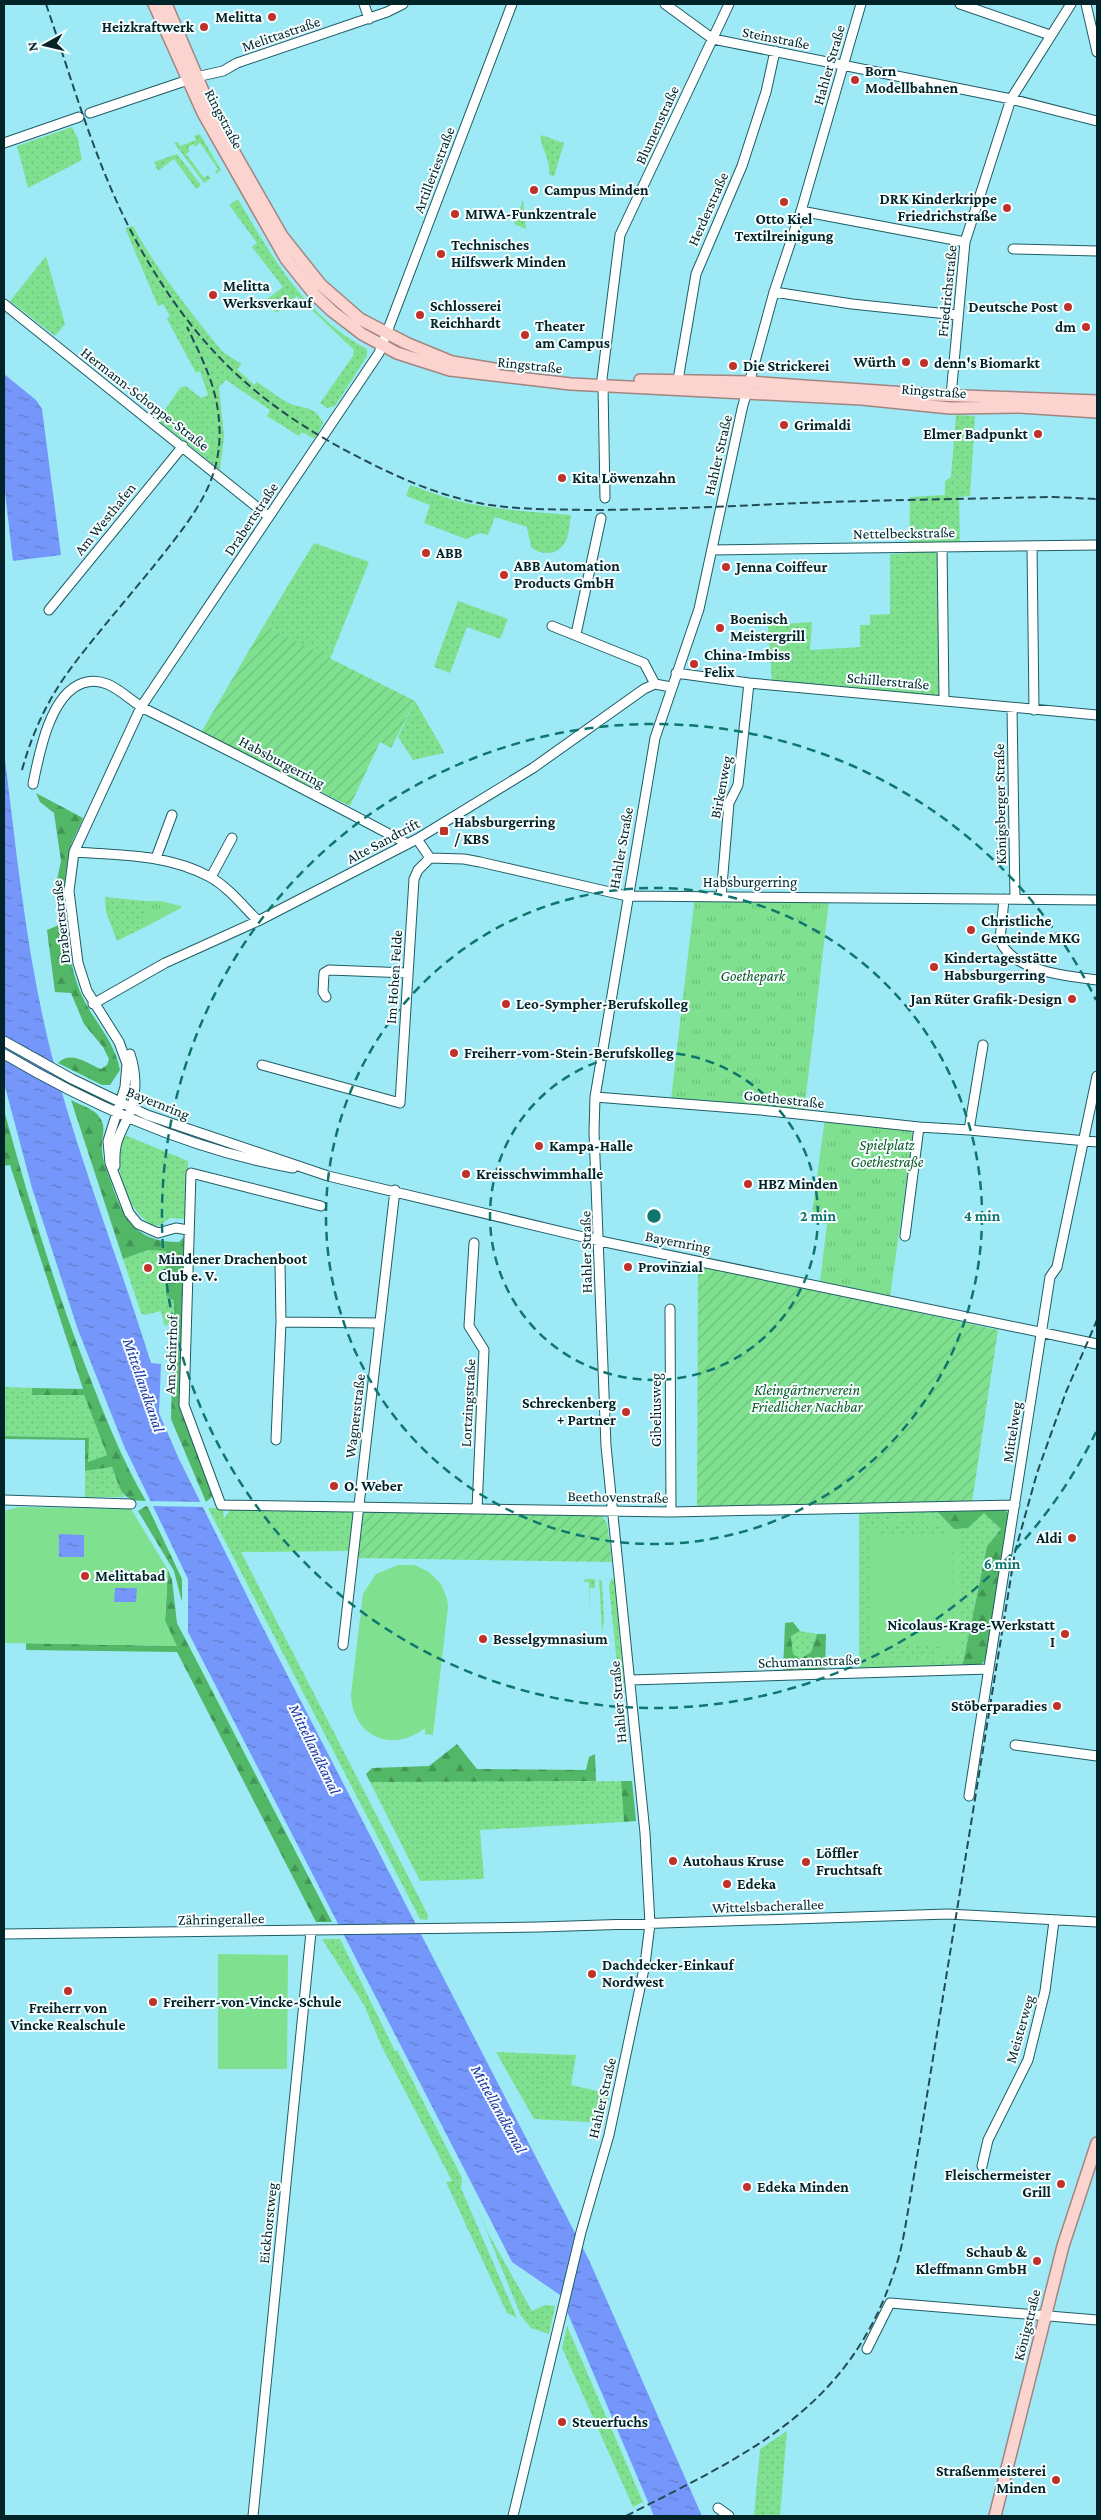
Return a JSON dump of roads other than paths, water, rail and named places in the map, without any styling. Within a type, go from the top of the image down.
[{"type":"main road","name":"Ringstraße","points":[[154,4],[192,79],[289,246],[321,285],[341,304],[360,318],[388,334],[431,354],[459,363],[602,383],[678,380],[959,408],[1020,406],[1097,412]]},
{"type":"main road","name":"Ringstraße","points":[[166,4],[212,130],[292,268],[332,311],[382,346],[412,359],[450,370],[506,378],[1097,401]]},
{"type":"main road","name":"Königstraße","points":[[995,2516],[1063,2246],[1097,2143]]},
{"type":"street","points":[[364,4],[369,19]]},
{"type":"street","name":"Melittastraße","points":[[90,113],[192,79],[223,71],[237,64],[369,19],[403,4]]},
{"type":"street","name":"Artilleriestraße","points":[[382,346],[512,4]]},
{"type":"street","name":"Steinstraße","points":[[665,4],[713,39],[1011,99],[1097,121]]},
{"type":"street","name":"Blumenstraße","points":[[605,498],[602,383],[620,235],[729,4]]},
{"type":"street","name":"Hahler Straße","points":[[513,2516],[581,2232],[609,2135],[642,1980],[650,1924],[602,1377],[600,1241],[594,1132],[595,1097],[650,757],[671,687],[699,609],[731,451],[774,292],[861,4]]},
{"type":"street","points":[[960,4],[1050,35]]},
{"type":"street","name":"Friedrichstraße","points":[[951,396],[965,242],[1011,99],[1071,4]]},
{"type":"street","points":[[1086,4],[1097,52]]},
{"type":"street","name":"Herderstraße","points":[[678,380],[696,274],[742,166],[766,92],[775,51]]},
{"type":"street","points":[[4,143],[79,117]]},
{"type":"street","points":[[800,211],[965,242]]},
{"type":"street","points":[[1013,249],[1097,251]]},
{"type":"street","points":[[774,292],[852,304],[957,315]]},
{"type":"street","name":"Hermann-Schoppe-Straße","points":[[4,304],[268,516]]},
{"type":"street","name":"Drabertstraße","points":[[119,1102],[125,1087],[127,1064],[120,1042],[94,1004],[78,962],[69,891],[74,852],[141,707],[268,516],[330,428],[382,346]]},
{"type":"street","name":"Am Westhafen","points":[[49,610],[183,446]]},
{"type":"street","points":[[576,634],[601,518]]},
{"type":"street","name":"Nettelbeckstraße","points":[[712,550],[1097,545]]},
{"type":"street","points":[[1032,546],[1034,710]]},
{"type":"street","points":[[942,547],[944,700]]},
{"type":"street","points":[[552,626],[576,634],[644,663],[649,668],[655,684],[671,687]]},
{"type":"street","name":"Schillerstraße","points":[[676,673],[749,683],[1097,715]]},
{"type":"street","points":[[33,784],[39,753],[49,723],[64,697],[74,687],[93,680],[104,682],[141,707]]},
{"type":"street","name":"Birkenweg","points":[[721,897],[729,803],[738,785],[749,683]]},
{"type":"street","name":"Alte Sandtrift","points":[[94,1004],[165,963],[258,921],[417,839],[533,768],[644,689],[655,684]]},
{"type":"street","name":"Habsburgerring","points":[[141,707],[228,749],[408,844]]},
{"type":"street","name":"Königsberger Straße","points":[[1012,708],[1015,899]]},
{"type":"street","points":[[156,858],[172,815]]},
{"type":"street","points":[[210,877],[232,838]]},
{"type":"street","points":[[417,839],[430,858]]},
{"type":"street","points":[[74,852],[156,858],[210,877],[258,921]]},
{"type":"street","name":"Habsburgerring","points":[[430,858],[464,859],[480,862],[627,896],[1097,900]]},
{"type":"street","name":"Im Hohen Felde","points":[[262,1065],[400,1102],[414,879],[418,870],[430,858]]},
{"type":"street","points":[[1004,900],[1000,940],[1012,956],[1043,970],[1097,980]]},
{"type":"street","points":[[326,997],[323,992],[324,973],[329,970],[408,973]]},
{"type":"street","name":"Drabertstraße","points":[[106,1022],[122,1036],[134,1068],[135,1082],[128,1118]]},
{"type":"street","name":"Bayernring","points":[[4,1040],[72,1079],[131,1108],[190,1130],[311,1170]]},
{"type":"street","points":[[969,1130],[983,1045]]},
{"type":"street","name":"Bayernring","points":[[4,1054],[76,1094],[116,1113],[195,1144],[246,1160],[311,1170],[600,1241],[1041,1334],[1097,1344]]},
{"type":"street","name":"Mittelweg","points":[[969,1796],[1050,1277],[1057,1267],[1097,1076]]},
{"type":"street","name":"Goethestraße","points":[[595,1097],[761,1110],[919,1128],[969,1130],[1097,1142]]},
{"type":"street","points":[[119,1102],[107,1150],[129,1213],[138,1224],[158,1233],[176,1228],[188,1230]]},
{"type":"street","points":[[116,1179],[115,1143],[128,1118]]},
{"type":"street","points":[[905,1236],[919,1128]]},
{"type":"street","name":"Am Schirrhof","points":[[222,1504],[184,1405],[191,1173],[321,1206]]},
{"type":"street","name":"Wagnerstraße","points":[[343,1645],[395,1190]]},
{"type":"street","name":"Lortzingstraße","points":[[474,1243],[468,1326],[484,1350],[477,1509]]},
{"type":"street","points":[[276,1440],[281,1322],[280,1264]]},
{"type":"street","name":"Gibeliusweg","points":[[670,1309],[671,1512]]},
{"type":"street","points":[[281,1322],[379,1323]]},
{"type":"street","points":[[4,1500],[131,1504]]},
{"type":"street","name":"Beethovenstraße","points":[[222,1504],[671,1512],[1015,1505]]},
{"type":"street","name":"Schumannstraße","points":[[630,1680],[989,1669]]},
{"type":"street","points":[[1015,1745],[1097,1756]]},
{"type":"street","name":"Wittelsbacherallee","points":[[440,1928],[650,1924],[948,1914],[1097,1922]]},
{"type":"street","name":"Meisterweg","points":[[982,2166],[988,2140],[1028,2060],[1045,1991],[1054,1921]]},
{"type":"street","name":"Zähringerallee","points":[[4,1934],[323,1932],[440,1928]]},
{"type":"street","name":"Eickhorstweg","points":[[253,2516],[311,1932]]},
{"type":"street","points":[[867,2349],[890,2303],[1097,2320]]},
{"type":"street","points":[[718,2508],[730,2516]]},
{"type":"water","points":[[4,374],[36,400],[42,409],[61,555],[13,561],[4,484]]},
{"type":"water","name":"Mittellandkanal","points":[[4,751],[18,869],[30,948],[45,1026],[76,1139],[151,1363],[161,1364],[159,1413],[179,1459],[258,1618],[589,2260],[702,2516],[654,2516],[560,2295],[512,2262],[188,1632],[188,1579],[124,1446],[78,1330],[32,1188],[4,1083]]},
{"type":"water","points":[[59,1534],[84,1535],[84,1557],[59,1557]]},
{"type":"water","points":[[115,1588],[137,1588],[136,1602],[114,1602]]},
{"type":"railway","points":[[46,4],[91,138],[117,203],[150,265],[172,299],[194,329],[219,356],[244,381],[272,404],[334,444],[384,470],[426,488],[469,501],[497,506],[535,509],[682,508],[1053,497],[1097,499]]},
{"type":"railway","points":[[22,770],[44,712],[67,673],[186,524],[206,491],[213,473],[218,454],[220,434],[218,411],[206,368],[187,327]]},
{"type":"railway","points":[[626,2516],[752,2448],[788,2423],[821,2394],[850,2360],[874,2320],[894,2272],[902,2244],[911,2194],[1015,1552],[1037,1473],[1066,1392],[1097,1320]]},
{"type":"place","name":"Melitta","points":[[272,17]]},
{"type":"place","name":"Heizkraftwerk","points":[[204,27]]},
{"type":"place","name":"Born Modellbahnen","points":[[855,80]]},
{"type":"place","name":"Campus Minden","points":[[534,190]]},
{"type":"place","name":"Otto Kiel Textilreinigung","points":[[784,202]]},
{"type":"place","name":"DRK Kinderkrippe Friedrichstraße","points":[[1007,208]]},
{"type":"place","name":"MIWA-Funkzentrale","points":[[455,214]]},
{"type":"place","name":"Technisches Hilfswerk Minden","points":[[441,254]]},
{"type":"place","name":"Melitta Werksverkauf","points":[[213,295]]},
{"type":"place","name":"Deutsche Post","points":[[1068,307]]},
{"type":"place","name":"Schlosserei Reichhardt","points":[[420,315]]},
{"type":"place","name":"dm","points":[[1086,327]]},
{"type":"place","name":"Theater am Campus","points":[[525,335]]},
{"type":"place","name":"Würth","points":[[906,362]]},
{"type":"place","name":"denn's Biomarkt","points":[[924,363]]},
{"type":"place","name":"Die Strickerei","points":[[733,366]]},
{"type":"place","name":"Grimaldi","points":[[784,425]]},
{"type":"place","name":"Elmer Badpunkt","points":[[1038,434]]},
{"type":"place","name":"Kita Löwenzahn","points":[[562,478]]},
{"type":"place","name":"ABB","points":[[426,553]]},
{"type":"place","name":"Jenna Coiffeur","points":[[726,567]]},
{"type":"place","name":"ABB Automation Products GmbH","points":[[504,575]]},
{"type":"place","name":"Boenisch Meistergrill","points":[[720,628]]},
{"type":"place","name":"China-Imbiss Felix","points":[[694,664]]},
{"type":"place","name":"Habsburgerring / KBS","points":[[444,831]]},
{"type":"place","name":"Christliche Gemeinde MKG","points":[[971,930]]},
{"type":"place","name":"Kindertagesstätte Habsburgerring","points":[[934,967]]},
{"type":"place","name":"Jan Rüter Grafik-Design","points":[[1072,999]]},
{"type":"place","name":"Leo-Sympher-Berufskolleg","points":[[506,1004]]},
{"type":"place","name":"Freiherr-vom-Stein-Berufskolleg","points":[[454,1053]]},
{"type":"place","name":"Kampa-Halle","points":[[539,1146]]},
{"type":"place","name":"Kreisschwimmhalle","points":[[466,1174]]},
{"type":"place","name":"HBZ Minden","points":[[748,1184]]},
{"type":"place","name":"Provinzial","points":[[628,1267]]},
{"type":"place","name":"Mindener Drachenboot Club e. V.","points":[[148,1268]]},
{"type":"place","name":"Schreckenberg + Partner","points":[[626,1412]]},
{"type":"place","name":"O. Weber","points":[[334,1486]]},
{"type":"place","name":"Aldi","points":[[1072,1538]]},
{"type":"place","name":"Melittabad","points":[[85,1576]]},
{"type":"place","name":"Nicolaus-Krage-Werkstatt I","points":[[1065,1634]]},
{"type":"place","name":"Besselgymnasium","points":[[483,1639]]},
{"type":"place","name":"Stöberparadies","points":[[1057,1706]]},
{"type":"place","name":"Autohaus Kruse","points":[[673,1861]]},
{"type":"place","name":"Löffler Fruchtsaft","points":[[806,1862]]},
{"type":"place","name":"Edeka","points":[[727,1884]]},
{"type":"place","name":"Dachdecker-Einkauf Nordwest","points":[[592,1974]]},
{"type":"place","name":"Freiherr von Vincke Realschule","points":[[68,1991]]},
{"type":"place","name":"Freiherr-von-Vincke-Schule","points":[[153,2002]]},
{"type":"place","name":"Fleischermeister Grill","points":[[1061,2184]]},
{"type":"place","name":"Edeka Minden","points":[[747,2187]]},
{"type":"place","name":"Schaub & Kleffmann GmbH","points":[[1037,2261]]},
{"type":"place","name":"Steuerfuchs","points":[[562,2422]]},
{"type":"place","name":"Straßenmeisterei Minden","points":[[1056,2480]]},
{"type":"park label","name":"Goethepark","points":[[753,976]]},
{"type":"park label","name":"Spielplatz Goethestraße","points":[[887,1154]]},
{"type":"park label","name":"Kleingärtnerverein Friedlicher Nachbar","points":[[807,1398]]}]
